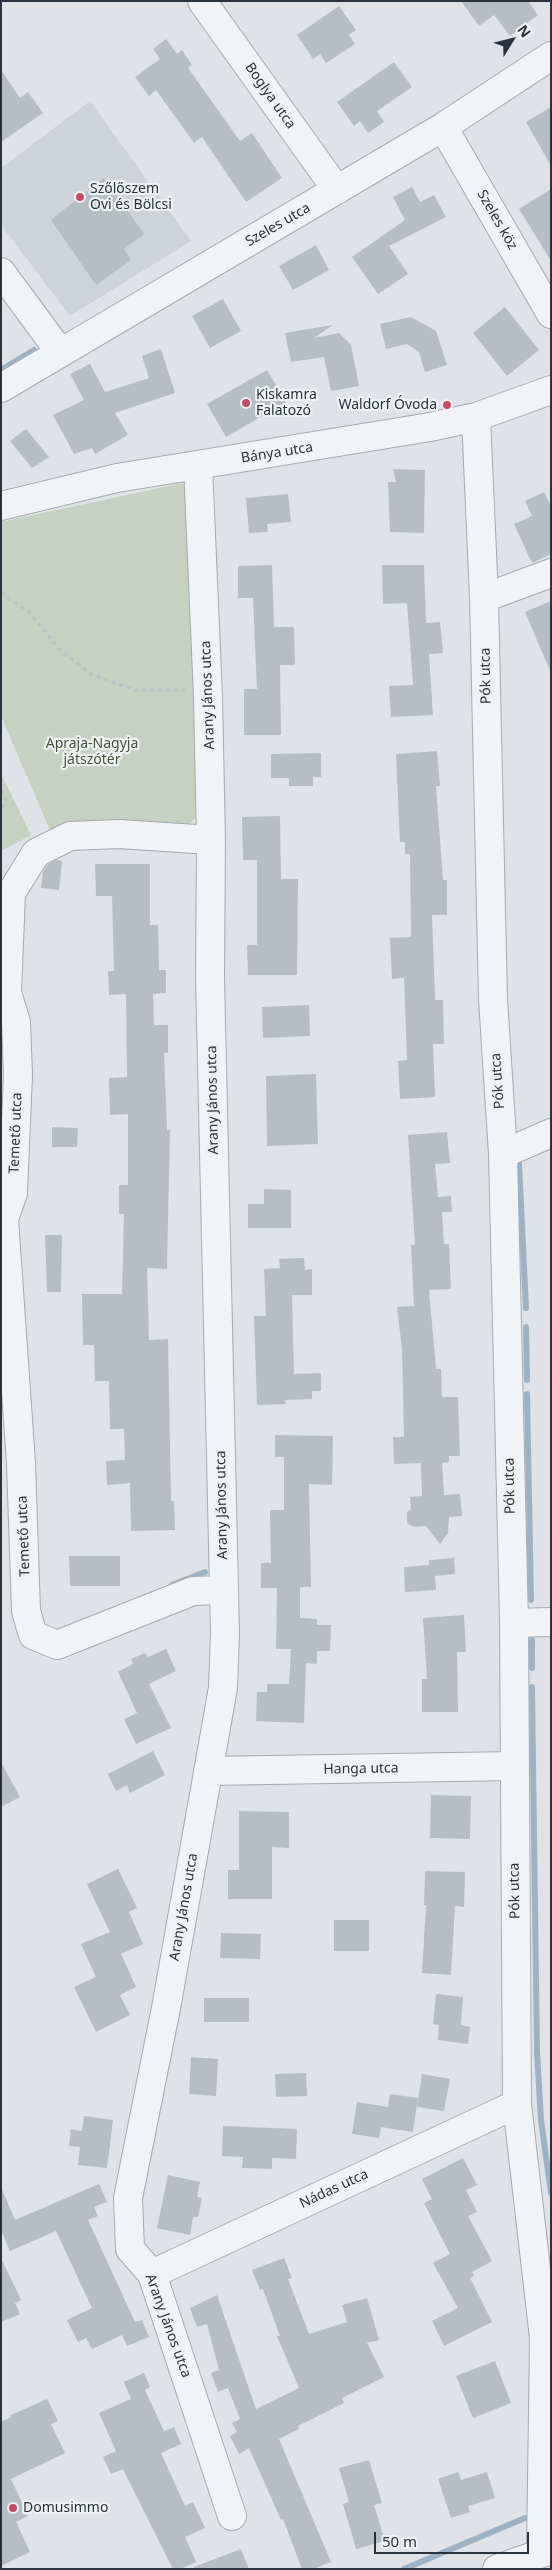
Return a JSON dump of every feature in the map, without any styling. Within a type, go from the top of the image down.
[{"type":"street","name":"Boglya utca","points":[[202,1],[337,190]]},
{"type":"street","name":"Szeles utca","points":[[1,388],[443,127],[551,56]]},
{"type":"street","name":"Szeles köz","points":[[443,127],[551,314]]},
{"type":"street","points":[[1,272],[60,352]]},
{"type":"street","name":"Bánya utca","points":[[1,506],[117,478],[384,436],[476,417],[551,390]]},
{"type":"street","name":"Pók utca","points":[[476,417],[484,598],[493,999],[503,1154],[514,1623],[517,2104],[544,2338],[546,2552]]},
{"type":"street","name":"Arany János utca","points":[[198,465],[208,697],[211,840],[210,977],[225,1633],[223,1688],[128,2198],[130,2249],[152,2274],[232,2516]]},
{"type":"street","points":[[484,598],[551,573]]},
{"type":"street","name":"Temető utca","points":[[211,840],[119,834],[70,836],[36,854],[11,893],[4,995],[16,1022],[18,1076],[13,1193],[2,1219],[11,1467],[26,1611],[33,1635],[57,1645],[192,1590],[223,1590]]},
{"type":"street","points":[[503,1154],[551,1132]]},
{"type":"street","points":[[514,1623],[551,1622]]},
{"type":"street","name":"Hanga utca","points":[[208,1771],[514,1766]]},
{"type":"street","name":"Nádas utca","points":[[152,2274],[517,2104]]},
{"type":"street","points":[[497,2569],[546,2552]]},
{"type":"path","points":[[1,592],[28,610],[59,649],[91,674],[135,690],[182,689],[208,697]]},
{"type":"path","points":[[1,790],[6,800],[1,812]]},
{"type":"shaded area","name":"Szőlőszem Ovi és Bölcsi","points":[[90,101],[191,241],[70,316],[1,225],[1,168]]},
{"type":"green space","name":"Apraja-Nagyja játszótér","points":[[183,483],[190,494],[198,815],[188,826],[50,830],[1,716],[1,522]]},
{"type":"green space","points":[[1,774],[31,835],[1,851]]},
{"type":"building","points":[[461,1],[528,1],[538,15],[510,36],[494,15],[479,26]]},
{"type":"building","points":[[339,6],[356,30],[349,35],[355,44],[326,63],[320,54],[313,59],[297,35]]},
{"type":"building","points":[[166,39],[177,54],[182,50],[192,65],[188,68],[240,141],[252,133],[282,178],[246,202],[202,137],[194,143],[156,90],[149,96],[135,77],[160,59],[153,49]]},
{"type":"building","points":[[394,62],[412,87],[377,111],[384,122],[368,133],[360,121],[354,126],[337,102]]},
{"type":"building","points":[[1,70],[20,98],[28,92],[43,113],[1,142]]},
{"type":"building","points":[[551,107],[551,166],[526,122]]},
{"type":"building","points":[[104,178],[144,234],[124,249],[131,260],[96,285],[51,220]]},
{"type":"building","points":[[412,187],[420,202],[434,195],[446,217],[389,246],[408,274],[378,294],[352,257],[405,220],[393,197]]},
{"type":"building","points":[[551,189],[551,261],[519,209]]},
{"type":"building","points":[[316,245],[329,270],[293,290],[279,266]]},
{"type":"building","points":[[223,299],[241,331],[210,348],[192,316]]},
{"type":"building","points":[[505,307],[539,350],[507,376],[473,333]]},
{"type":"building","points":[[411,317],[436,331],[447,365],[425,372],[419,352],[407,344],[386,349],[380,324]]},
{"type":"building","points":[[333,325],[314,338],[339,333],[351,345],[359,386],[331,391],[324,357],[291,362],[285,333]]},
{"type":"building","points":[[161,349],[175,393],[115,413],[128,435],[95,454],[92,448],[74,454],[53,415],[84,400],[70,374],[90,364],[105,392],[149,378],[142,356]]},
{"type":"building","name":"Kiskamra Falatozó","points":[[267,370],[286,402],[226,437],[207,404]]},
{"type":"building","points":[[26,429],[49,457],[32,468],[10,441]]},
{"type":"building","points":[[393,469],[425,470],[424,533],[390,532],[388,482],[396,482]]},
{"type":"building","points":[[544,492],[551,506],[551,554],[532,563],[514,524],[532,516],[525,501]]},
{"type":"building","points":[[288,494],[291,522],[267,524],[268,532],[249,533],[246,498]]},
{"type":"building","points":[[272,565],[274,627],[294,627],[295,665],[280,665],[281,735],[244,735],[244,689],[257,689],[253,598],[238,598],[238,566]]},
{"type":"building","points":[[382,565],[424,565],[426,623],[440,622],[443,653],[429,654],[433,715],[391,717],[389,686],[413,685],[407,603],[383,604]]},
{"type":"building","points":[[551,601],[551,673],[525,612]]},
{"type":"building","points":[[437,751],[440,786],[436,786],[443,880],[447,880],[447,915],[432,915],[435,1000],[443,1000],[444,1044],[433,1044],[435,1097],[400,1099],[398,1061],[407,1060],[404,978],[392,979],[390,938],[411,937],[410,854],[405,854],[405,842],[400,842],[396,754]]},
{"type":"building","points":[[321,753],[321,777],[313,777],[313,786],[289,786],[289,778],[271,778],[271,754]]},
{"type":"building","points":[[280,816],[281,879],[298,879],[297,975],[248,975],[247,945],[257,945],[257,860],[243,860],[242,817]]},
{"type":"building","points":[[56,860],[62,861],[59,890],[41,888],[43,872],[47,865]]},
{"type":"building","points":[[95,864],[150,864],[150,925],[158,925],[159,970],[166,970],[166,993],[153,994],[154,1025],[168,1025],[168,1053],[164,1053],[167,1130],[170,1130],[167,1269],[147,1268],[149,1340],[168,1339],[171,1501],[174,1501],[175,1530],[131,1531],[130,1483],[107,1485],[106,1461],[125,1460],[124,1429],[110,1429],[109,1381],[95,1381],[94,1345],[83,1345],[82,1294],[122,1294],[124,1214],[119,1214],[119,1185],[128,1185],[128,1114],[110,1115],[109,1078],[127,1077],[126,994],[109,995],[108,971],[114,971],[112,896],[96,896]]},
{"type":"building","points":[[309,1005],[310,1036],[263,1038],[262,1007]]},
{"type":"building","points":[[316,1074],[318,1144],[267,1146],[266,1076]]},
{"type":"building","points":[[52,1127],[78,1128],[77,1147],[52,1147]]},
{"type":"building","points":[[447,1132],[450,1163],[435,1164],[438,1197],[451,1196],[452,1212],[442,1212],[444,1244],[449,1244],[451,1289],[429,1290],[436,1369],[441,1369],[442,1397],[458,1397],[460,1456],[449,1456],[449,1462],[442,1463],[444,1495],[460,1494],[462,1516],[449,1517],[448,1533],[440,1544],[426,1526],[414,1527],[407,1523],[407,1512],[411,1509],[410,1497],[422,1496],[421,1463],[394,1464],[393,1437],[404,1437],[402,1349],[397,1307],[414,1306],[411,1245],[415,1245],[408,1135]]},
{"type":"building","points":[[264,1189],[291,1190],[291,1228],[248,1228],[248,1204],[264,1204]]},
{"type":"building","points":[[45,1235],[62,1235],[61,1292],[47,1292]]},
{"type":"building","points":[[304,1258],[305,1270],[312,1269],[312,1295],[292,1295],[294,1374],[321,1373],[321,1391],[312,1391],[312,1399],[285,1400],[286,1404],[257,1405],[254,1316],[266,1316],[264,1269],[280,1268],[279,1259]]},
{"type":"building","points":[[275,1435],[333,1436],[332,1485],[309,1484],[311,1587],[300,1587],[300,1618],[317,1619],[317,1625],[331,1625],[330,1651],[317,1651],[317,1664],[306,1663],[304,1723],[256,1721],[257,1692],[267,1692],[267,1684],[289,1684],[291,1649],[276,1649],[277,1588],[261,1588],[261,1563],[271,1563],[270,1510],[284,1510],[284,1457],[275,1457]]},
{"type":"building","points":[[69,1556],[120,1556],[120,1586],[70,1586]]},
{"type":"building","points":[[454,1558],[455,1574],[435,1576],[436,1590],[405,1592],[404,1567],[429,1565],[429,1560]]},
{"type":"building","points":[[464,1615],[466,1652],[457,1652],[458,1712],[422,1712],[422,1679],[427,1679],[423,1618]]},
{"type":"building","points":[[166,1649],[176,1671],[149,1684],[171,1728],[136,1744],[124,1719],[137,1713],[118,1672],[133,1664],[131,1659],[145,1653],[148,1657]]},
{"type":"building","points":[[153,1751],[165,1775],[130,1793],[127,1785],[116,1791],[108,1774]]},
{"type":"building","points":[[1,1762],[20,1797],[1,1807]]},
{"type":"building","points":[[431,1795],[471,1796],[470,1839],[430,1838]]},
{"type":"building","points":[[239,1811],[289,1812],[289,1848],[272,1847],[272,1899],[228,1899],[228,1870],[239,1870]]},
{"type":"building","points":[[118,1869],[137,1908],[129,1912],[143,1944],[121,1954],[136,1987],[120,1995],[130,2015],[96,2032],[74,1987],[96,1977],[81,1944],[110,1932],[87,1884]]},
{"type":"building","points":[[425,1871],[465,1872],[464,1907],[455,1906],[451,1975],[422,1973],[426,1905],[424,1905]]},
{"type":"building","points":[[334,1920],[369,1920],[369,1951],[334,1951]]},
{"type":"building","points":[[221,1933],[261,1934],[260,1959],[220,1958]]},
{"type":"building","points":[[436,1994],[463,1997],[461,2025],[470,2027],[468,2044],[438,2040],[439,2025],[433,2024]]},
{"type":"building","points":[[204,1998],[249,1998],[249,2022],[204,2022]]},
{"type":"building","points":[[191,2057],[218,2059],[216,2096],[189,2094]]},
{"type":"building","points":[[306,2073],[307,2096],[276,2097],[275,2074]]},
{"type":"building","points":[[422,2074],[450,2079],[444,2111],[417,2107]]},
{"type":"building","points":[[390,2094],[418,2098],[413,2132],[381,2127],[379,2138],[352,2134],[357,2102],[388,2107]]},
{"type":"building","points":[[84,2116],[113,2120],[107,2168],[78,2165],[80,2147],[69,2146],[71,2129],[82,2131]]},
{"type":"building","points":[[223,2126],[297,2129],[296,2159],[272,2158],[272,2169],[242,2168],[243,2157],[222,2156]]},
{"type":"building","points":[[463,2158],[477,2185],[466,2190],[477,2212],[468,2216],[492,2261],[472,2272],[474,2276],[470,2278],[492,2322],[444,2346],[432,2321],[458,2308],[433,2263],[450,2254],[424,2203],[432,2199],[422,2179]]},
{"type":"building","points":[[168,2175],[200,2182],[197,2197],[202,2198],[198,2217],[193,2217],[190,2235],[157,2228]]},
{"type":"building","points":[[99,2184],[107,2202],[94,2207],[98,2216],[88,2220],[135,2322],[142,2320],[149,2337],[127,2346],[122,2335],[92,2349],[86,2338],[78,2342],[67,2320],[92,2308],[56,2231],[10,2251],[1,2230],[1,2187],[15,2220]]},
{"type":"building","points":[[1,2258],[21,2300],[15,2303],[20,2314],[1,2322]]},
{"type":"building","points":[[284,2258],[292,2278],[288,2279],[309,2334],[347,2322],[342,2305],[367,2298],[379,2340],[367,2343],[384,2377],[342,2398],[344,2403],[298,2426],[299,2429],[279,2439],[331,2562],[313,2569],[302,2569],[283,2519],[281,2520],[249,2448],[239,2454],[230,2436],[237,2432],[232,2423],[240,2419],[228,2388],[218,2392],[211,2373],[219,2370],[207,2324],[197,2327],[190,2308],[217,2295],[256,2409],[299,2388],[277,2336],[280,2336],[263,2289],[260,2290],[252,2270]]},
{"type":"building","points":[[495,2361],[511,2403],[473,2418],[456,2376]]},
{"type":"building","points":[[144,2373],[150,2387],[145,2390],[164,2431],[174,2427],[181,2444],[161,2453],[185,2506],[193,2502],[205,2528],[185,2537],[196,2562],[180,2569],[173,2569],[123,2469],[111,2474],[103,2457],[116,2451],[99,2413],[131,2399],[124,2382]]},
{"type":"building","points":[[47,2399],[58,2421],[51,2424],[65,2453],[11,2479],[28,2516],[16,2522],[30,2552],[1,2566],[1,2422],[11,2417],[11,2415]]},
{"type":"building","points":[[369,2460],[382,2503],[374,2505],[385,2541],[356,2549],[343,2504],[349,2502],[339,2468]]},
{"type":"building","points":[[458,2472],[461,2480],[487,2472],[495,2498],[468,2506],[470,2512],[451,2518],[438,2479]]},
{"type":"building","points":[[241,2549],[249,2569],[194,2569],[194,2567]]},
{"type":"waterway","points":[[1,370],[34,350]]},
{"type":"waterway","points":[[519,1163],[526,1308]]},
{"type":"waterway","points":[[526,1327],[527,1380]]},
{"type":"waterway","points":[[527,1394],[531,1600]]},
{"type":"waterway","points":[[172,1585],[205,1572]]},
{"type":"waterway","points":[[532,1640],[532,1668]]},
{"type":"waterway","points":[[532,1687],[537,2052],[541,2120],[551,2193]]},
{"type":"waterway","points":[[404,2569],[525,2518]]},
{"type":"place","name":"Szőlőszem Ovi és Bölcsi","points":[[80,197]]},
{"type":"place","name":"Kiskamra Falatozó","points":[[246,403]]},
{"type":"place","name":"Waldorf Óvoda","points":[[447,405]]},
{"type":"place","name":"Domusimmo","points":[[13,2508]]}]
